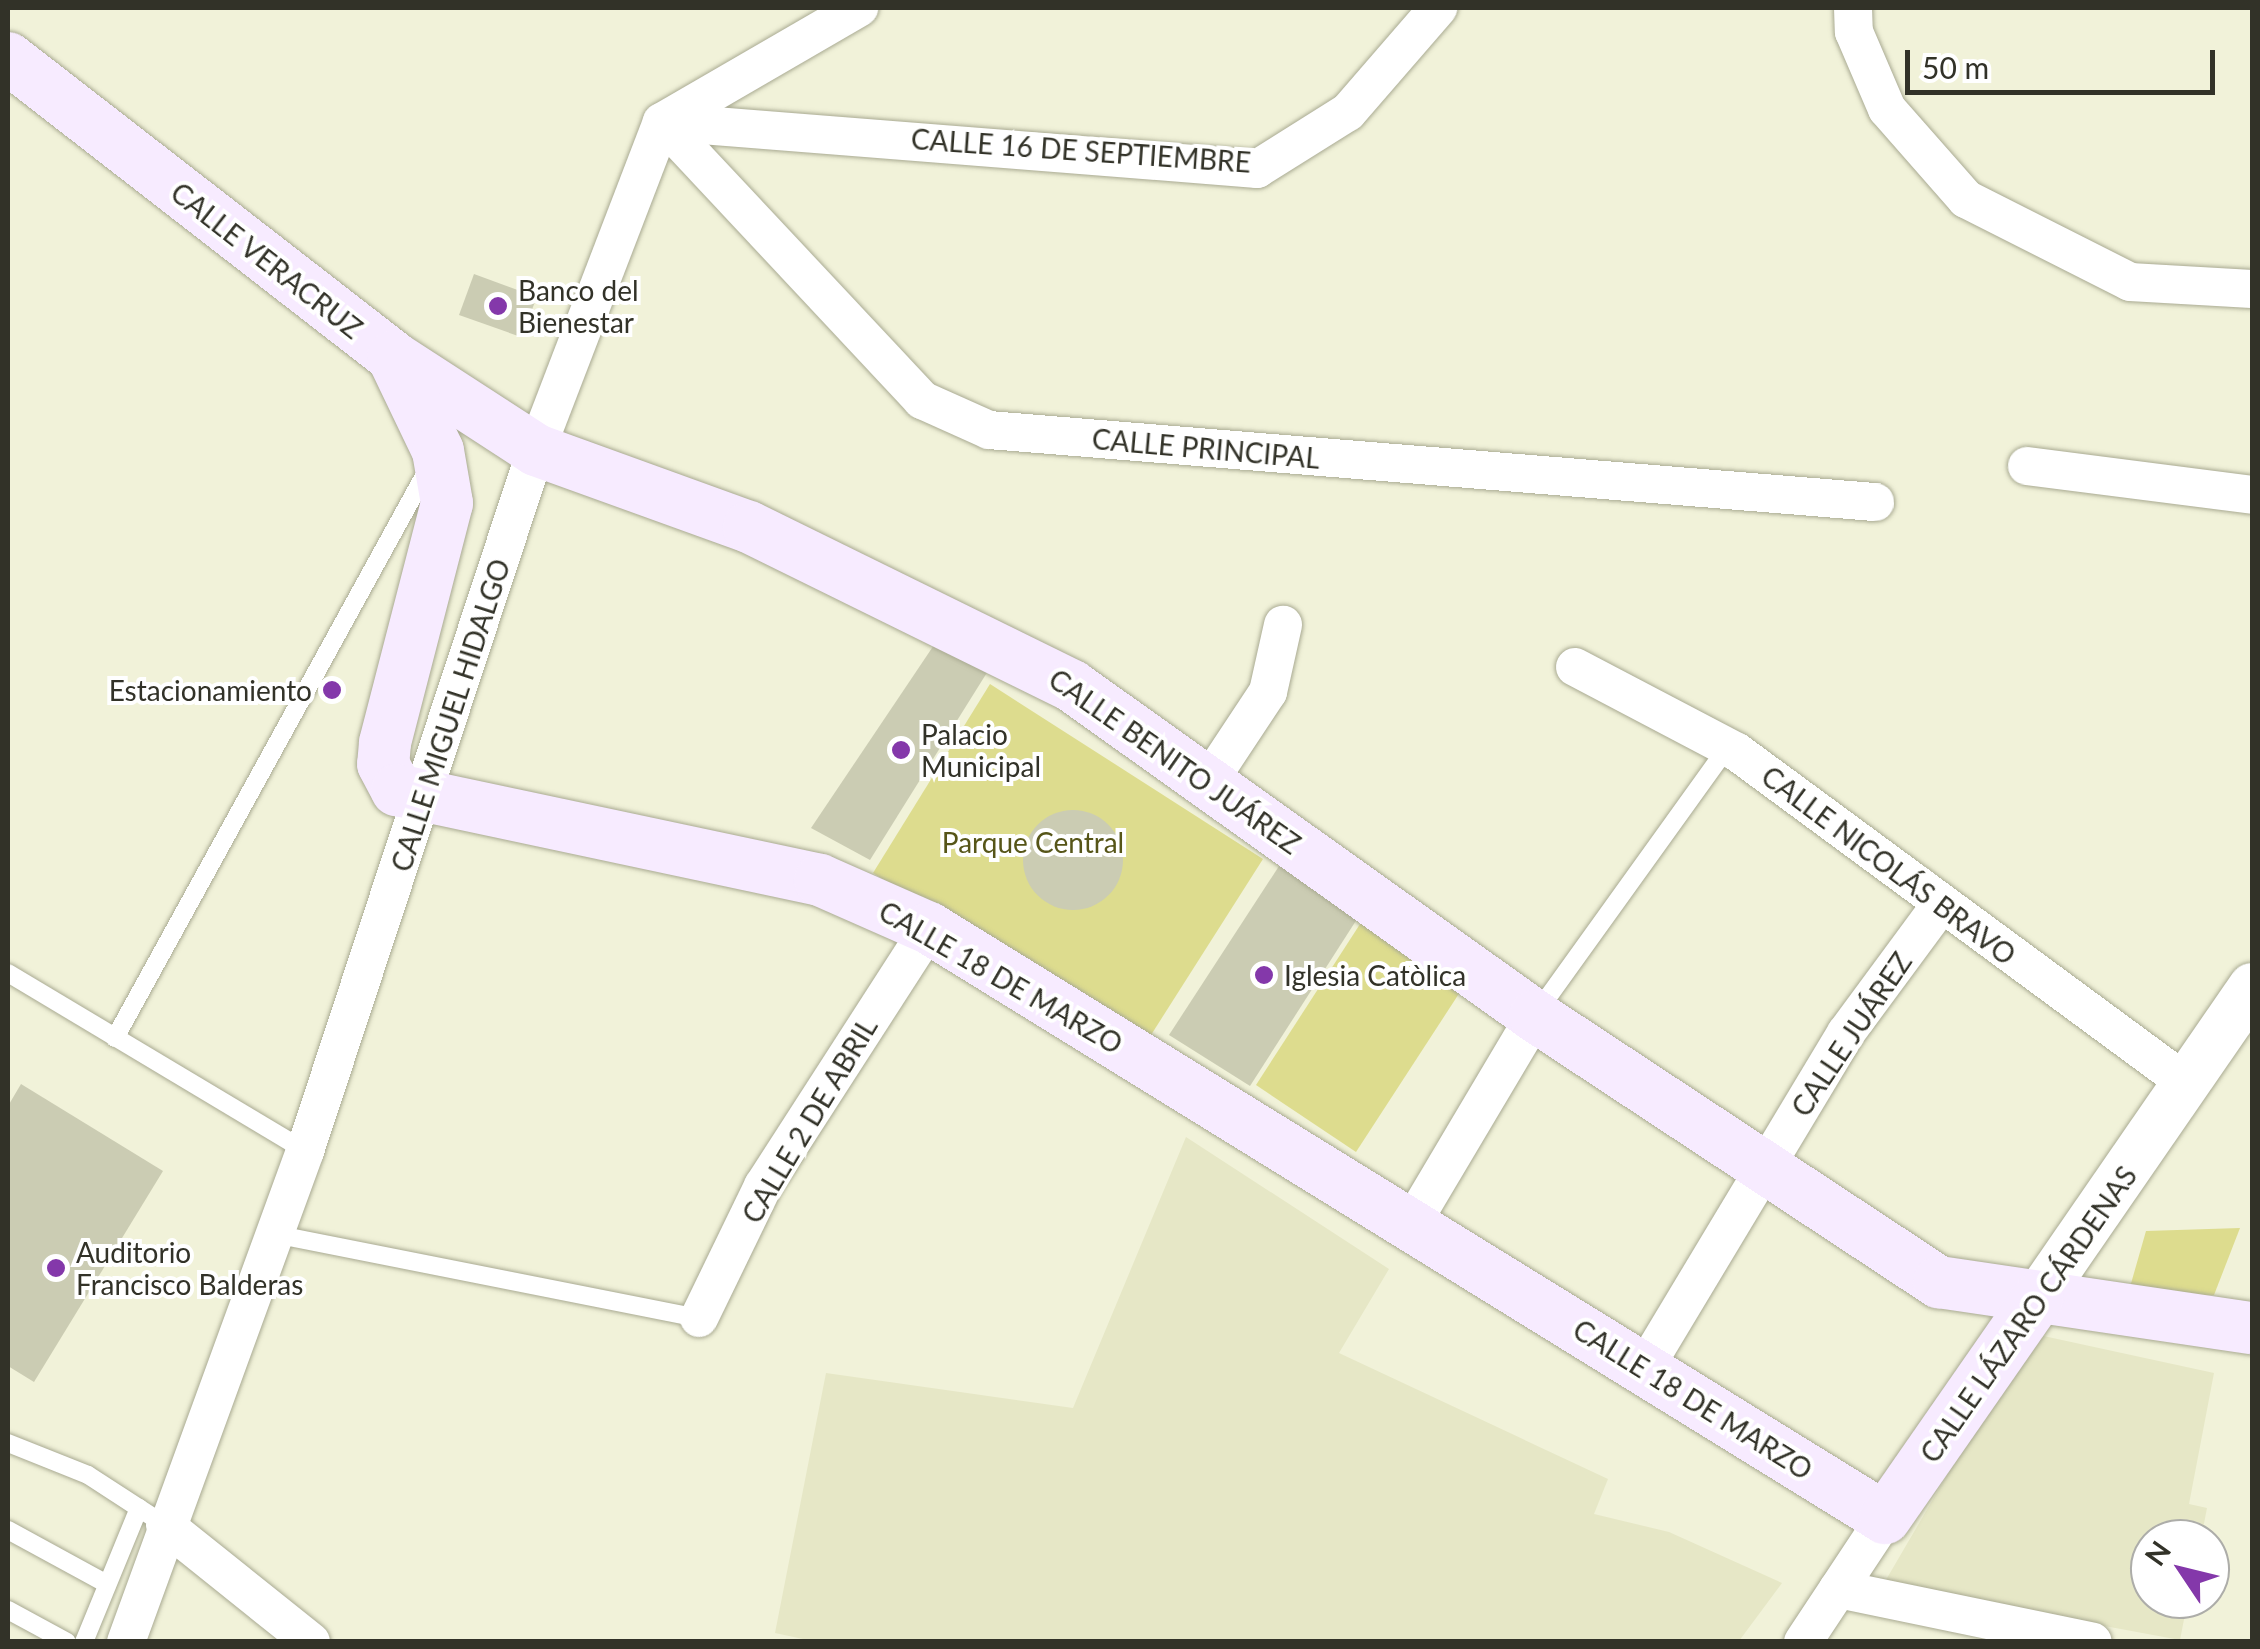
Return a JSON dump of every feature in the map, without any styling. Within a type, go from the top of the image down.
[{"type":"main road","name":"CALLE VERACRUZ","points":[[8,58],[393,357],[536,450]]},
{"type":"main road","name":"CALLE 18 DE MARZO","points":[[393,357],[438,452],[443,532],[383,764],[397,790],[423,800],[782,870],[928,928],[1885,1518]]},
{"type":"main road","name":"CALLE BENITO JUÁREZ","points":[[536,450],[749,527],[1021,657],[1208,782],[1535,1016],[1938,1282],[2252,1328]]},
{"type":"main road","name":"CALLE LÁZARO CÁRDENAS","points":[[1885,1518],[2036,1299]]},
{"type":"street","points":[[662,122],[859,8]]},
{"type":"street","name":"CALLE 16 DE SEPTIEMBRE","points":[[662,122],[1256,168],[1348,112],[1438,8]]},
{"type":"street","points":[[1853,8],[1854,32],[1888,109],[1966,199],[2130,282],[2252,289]]},
{"type":"street","name":"CALLE MIGUEL HIDALGO","points":[[126,1642],[152,1516],[274,1234],[305,1152],[536,450],[662,122]]},
{"type":"street","name":"CALLE PRINCIPAL","points":[[662,122],[922,400],[989,430],[1874,502]]},
{"type":"street","points":[[2028,466],[2252,495]]},
{"type":"street","points":[[1208,782],[1268,692],[1283,625]]},
{"type":"street","name":"CALLE NICOLÁS BRAVO","points":[[1575,667],[1728,748],[2189,1085]]},
{"type":"street","name":"CALLE JUÁREZ","points":[[1764,1165],[1941,904]]},
{"type":"street","name":"CALLE 2 DE ABRIL","points":[[699,1318],[763,1186],[928,928]]},
{"type":"street","name":"CALLE LÁZARO CÁRDENAS","points":[[2036,1299],[2189,1085],[2252,987]]},
{"type":"street","points":[[1412,1224],[1535,1016]]},
{"type":"street","points":[[1644,1369],[1764,1165]]},
{"type":"street","points":[[152,1516],[311,1642]]},
{"type":"street","name":"CALLE LÁZARO CÁRDENAS","points":[[1803,1642],[1885,1518]]},
{"type":"street","points":[[1838,1589],[2094,1642]]},
{"type":"lane","points":[[115,1038],[438,452]]},
{"type":"lane","points":[[1535,1016],[1728,748]]},
{"type":"lane","points":[[8,973],[305,1152]]},
{"type":"lane","points":[[274,1234],[699,1318]]},
{"type":"lane","points":[[10,1446],[152,1516],[108,1584],[84,1642]]},
{"type":"lane","points":[[8,1530],[108,1584]]},
{"type":"lane","points":[[8,1610],[66,1642]]},
{"type":"shaded area","points":[[1186,1137],[1389,1269],[1339,1353],[1608,1479],[1594,1514],[1669,1532],[1782,1583],[1739,1641],[817,1642],[775,1633],[826,1373],[1073,1408]]},
{"type":"shaded area","points":[[2030,1333],[2214,1373],[2189,1504],[2207,1508],[2205,1519],[2130,1519],[2130,1619],[2184,1619],[2180,1640],[1883,1585]]},
{"type":"green space","name":"Parque Central","points":[[990,684],[1263,859],[1144,1046],[873,873]]},
{"type":"green space","points":[[1362,921],[1462,989],[1356,1152],[1256,1085]]},
{"type":"green space","points":[[2240,1228],[2214,1295],[2128,1294],[2146,1231]]},
{"type":"building","name":"Banco del Bienestar","points":[[474,274],[537,297],[521,337],[459,315]]},
{"type":"building","name":"Palacio Municipal","points":[[934,645],[988,671],[870,860],[811,828]]},
{"type":"building","points":[[1073,810],[1101,818],[1115,832],[1123,860],[1115,888],[1101,902],[1073,910],[1045,902],[1031,888],[1023,860],[1031,832],[1045,818]]},
{"type":"building","name":"Iglesia Catòlica","points":[[1281,863],[1359,916],[1250,1086],[1169,1035]]},
{"type":"building","name":"Auditorio Francisco Balderas","points":[[21,1084],[163,1171],[34,1382],[8,1366],[8,1106]]},
{"type":"place","name":"Banco del Bienestar","points":[[498,306]]},
{"type":"place","name":"Estacionamiento","points":[[332,690]]},
{"type":"place","name":"Palacio Municipal","points":[[901,750]]},
{"type":"place","name":"Iglesia Catòlica","points":[[1264,975]]},
{"type":"place","name":"Auditorio Francisco Balderas","points":[[56,1268]]}]
